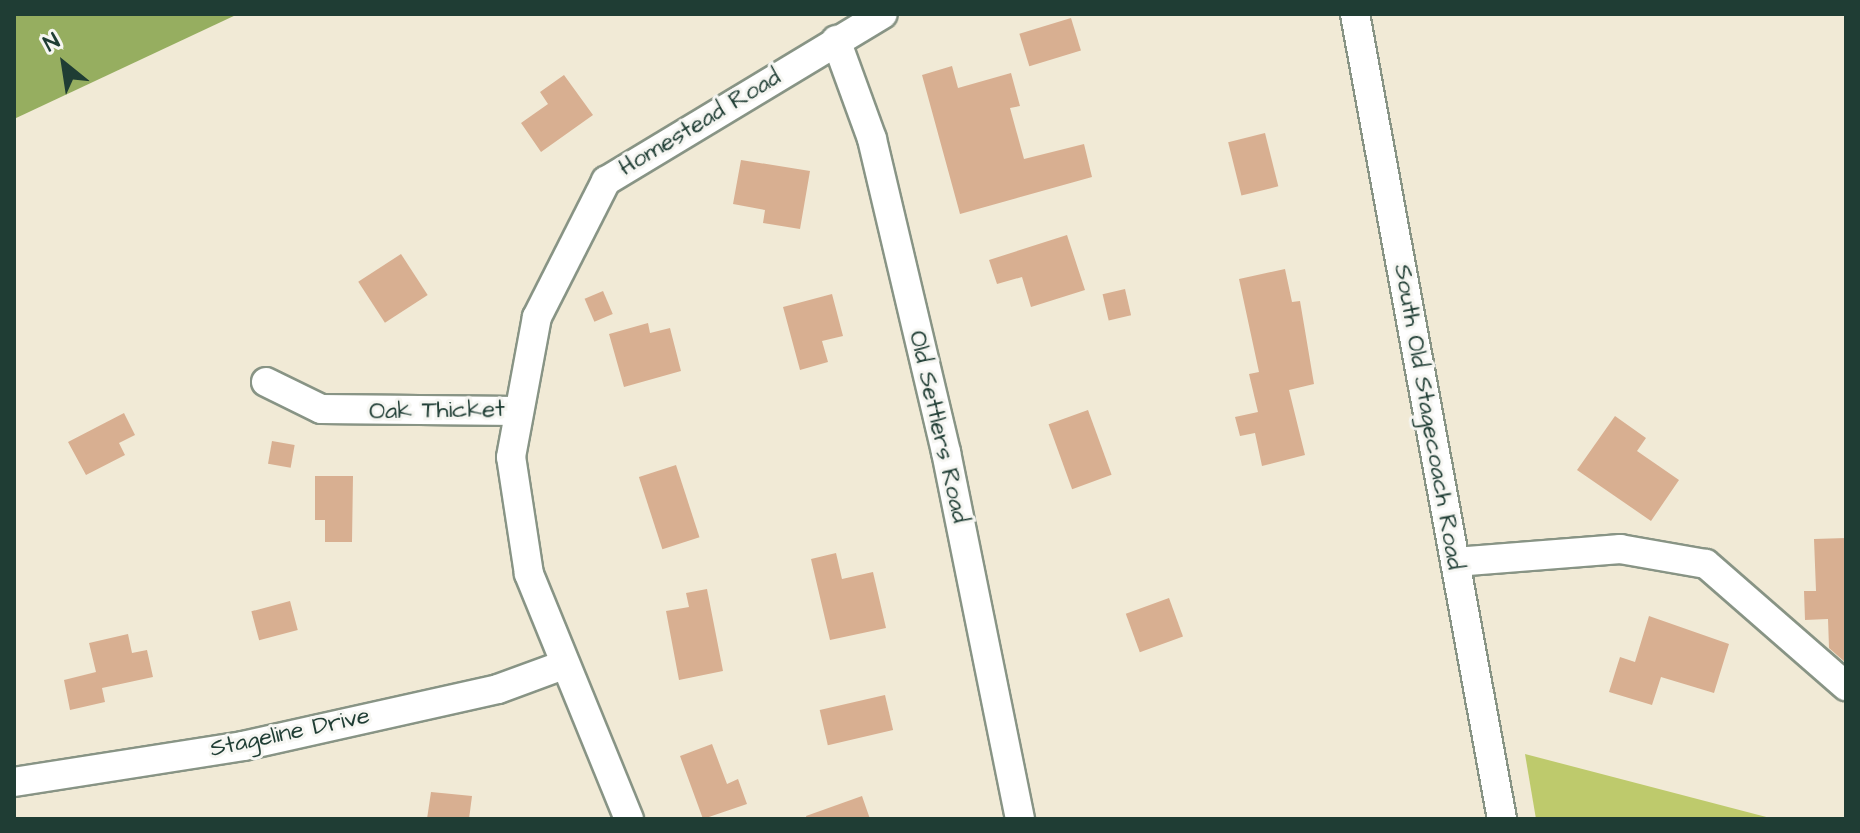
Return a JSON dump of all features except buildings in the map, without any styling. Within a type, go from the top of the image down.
[{"type":"street","name":"Homestead Road","points":[[629,819],[561,666],[529,574],[511,457],[537,317],[606,181],[883,14]]},
{"type":"street","name":"South Old Stagecoach Road","points":[[1355,14],[1502,819]]},
{"type":"street","name":"Old Settlers Road","points":[[836,40],[872,139],[946,452],[1020,819]]},
{"type":"street","name":"Oak Thicket","points":[[266,382],[321,409],[518,411]]},
{"type":"street","points":[[1455,562],[1620,549],[1706,564],[1846,686]]},
{"type":"street","name":"Stageline Drive","points":[[14,782],[243,746],[498,689],[561,666]]},
{"type":"green space","points":[[14,14],[238,14],[14,119]]},
{"type":"green space","points":[[1525,754],[1774,819],[1536,819]]}]
